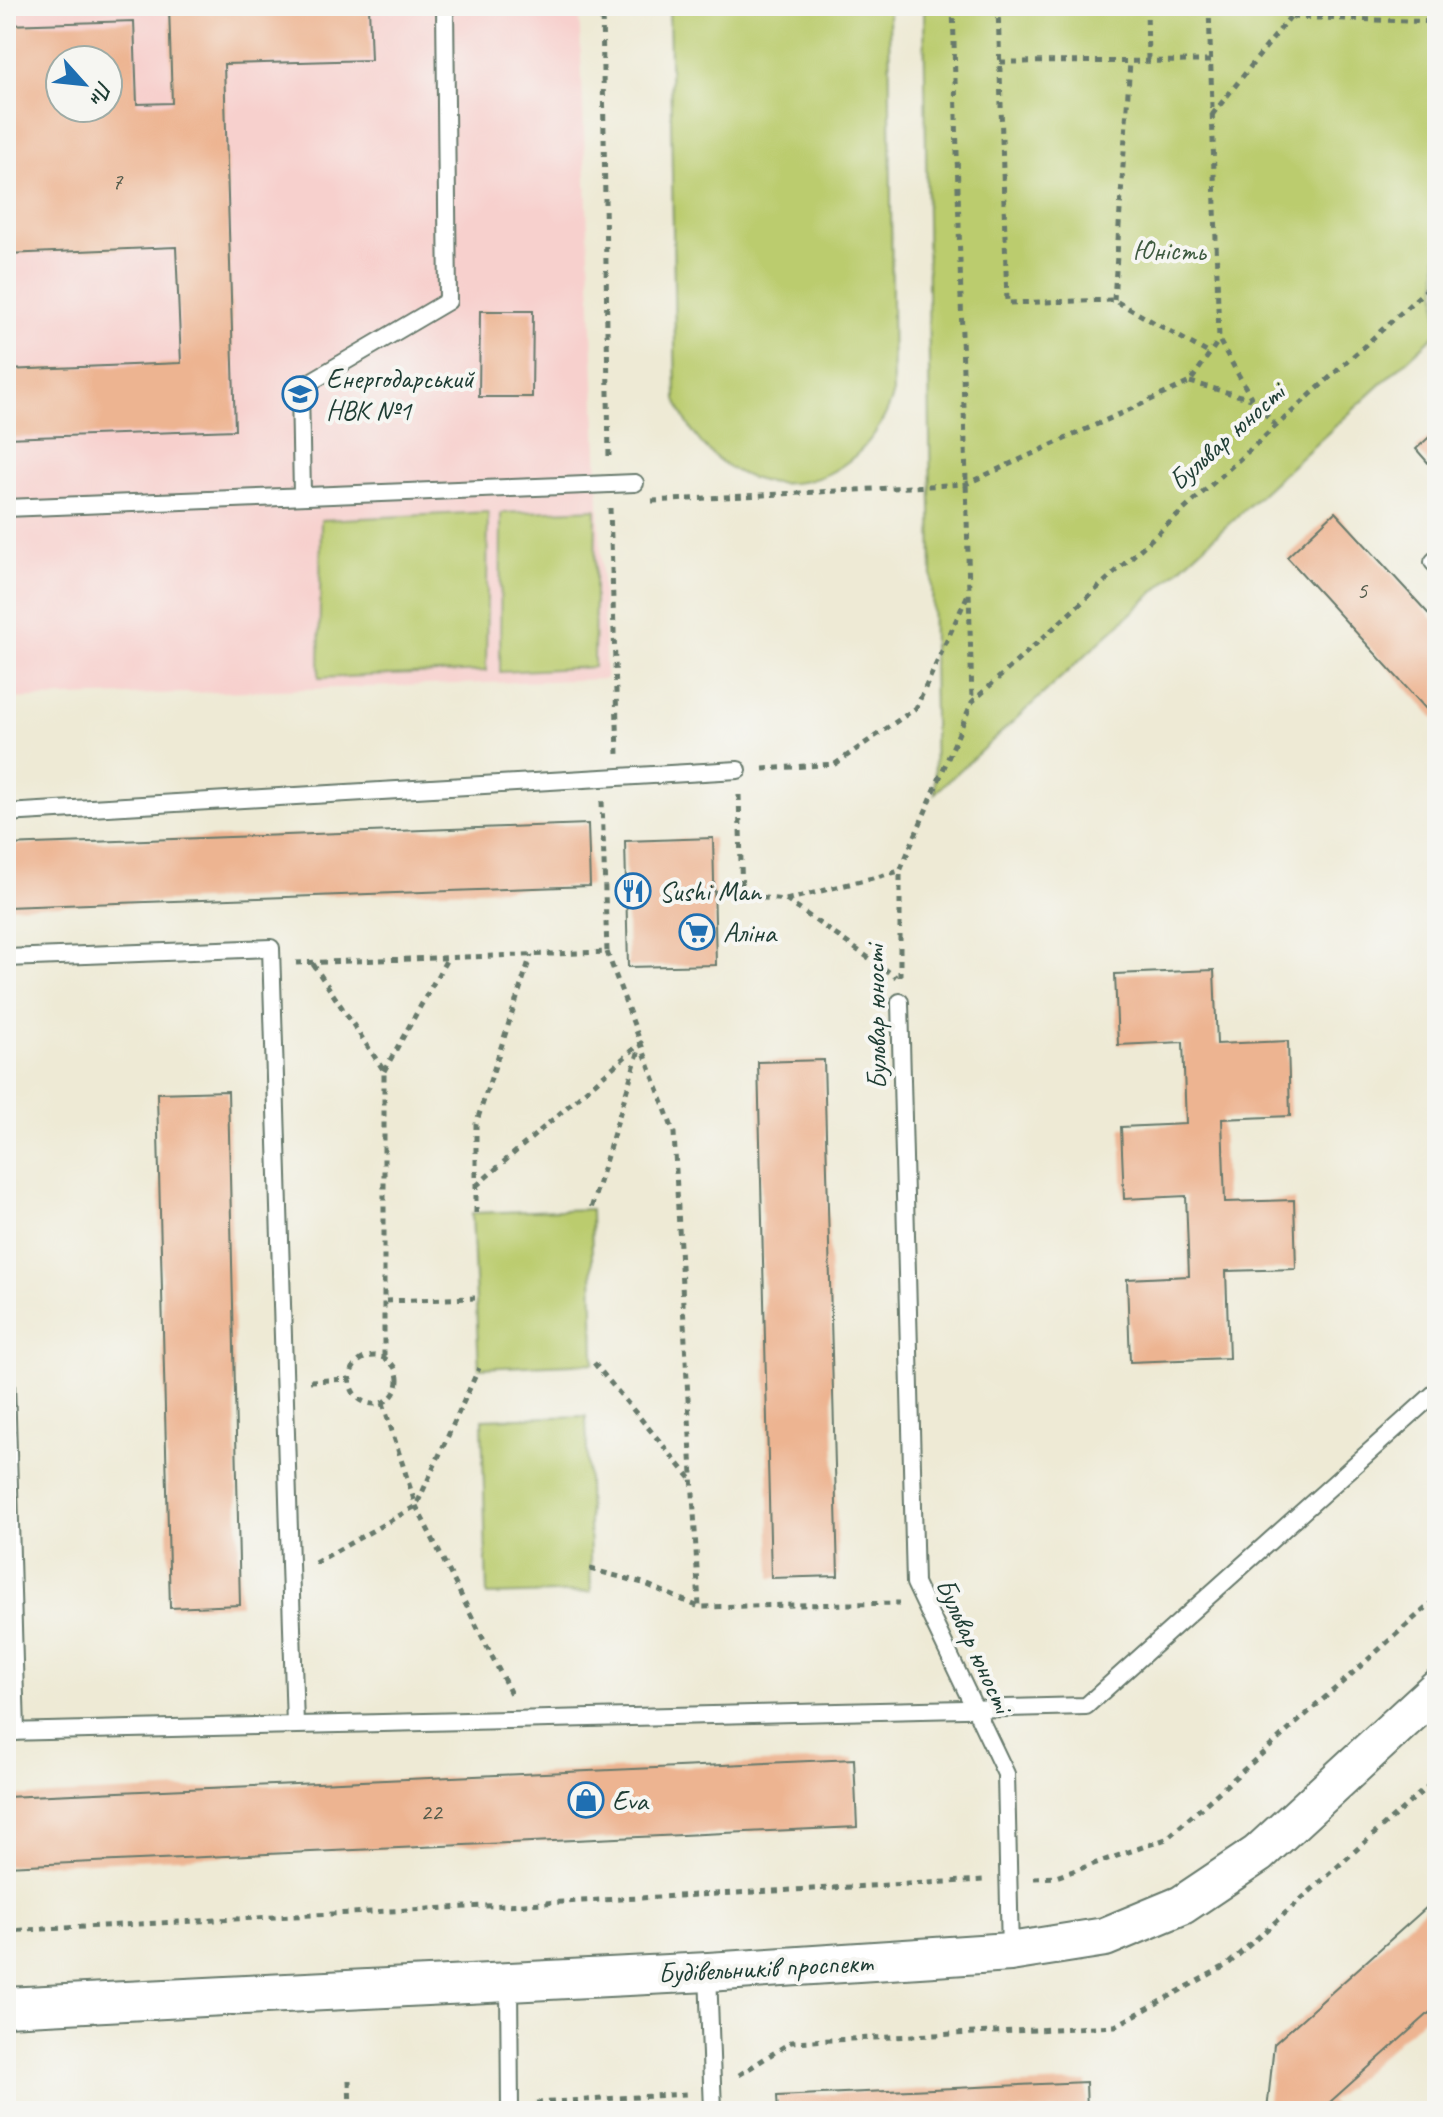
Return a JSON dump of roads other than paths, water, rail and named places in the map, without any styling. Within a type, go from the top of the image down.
[{"type":"street","name":"Будівельників проспект","points":[[6,2007],[509,1979],[708,1972],[1010,1952],[1105,1937],[1182,1905],[1258,1854],[1437,1689]]},
{"type":"lane","points":[[302,495],[300,388],[448,301],[445,6]]},
{"type":"lane","points":[[6,508],[635,483]]},
{"type":"lane","points":[[1437,558],[1433,562],[1437,566]]},
{"type":"lane","points":[[6,813],[738,770]]},
{"type":"lane","points":[[6,958],[271,948],[295,1725]]},
{"type":"lane","name":"Бульвар юності","points":[[900,1002],[915,1583],[1006,1774],[1010,1952]]},
{"type":"lane","points":[[6,1382],[11,1732],[1086,1706],[1437,1391]]},
{"type":"lane","points":[[708,1972],[713,2111]]},
{"type":"lane","points":[[509,1979],[510,2111]]},
{"type":"place","name":"Енергодарський НВК №1","points":[[300,394]]},
{"type":"place","name":"Sushi Man","points":[[633,891]]},
{"type":"place","name":"Аліна","points":[[697,932]]},
{"type":"place","name":"Eva","points":[[586,1800]]},
{"type":"park label","name":"Юність","points":[[1169,250]]}]
